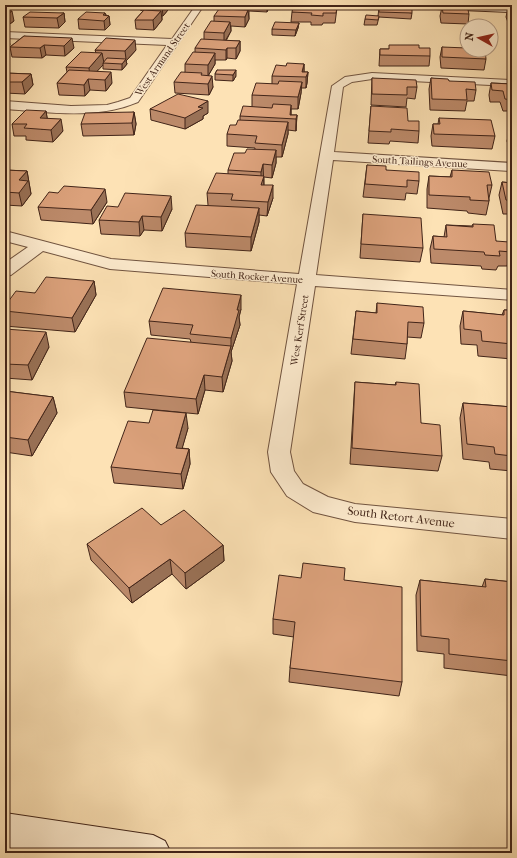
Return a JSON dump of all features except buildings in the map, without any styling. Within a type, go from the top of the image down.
[{"type":"street","name":"West Armand Street","points":[[5,105],[91,110],[119,108],[134,100],[200,5]]},
{"type":"street","points":[[412,5],[512,9]]},
{"type":"street","points":[[5,35],[174,42]]},
{"type":"street","name":"West Kerf Street","points":[[295,490],[283,472],[279,452],[328,156],[338,86],[350,79],[372,76],[512,82]]},
{"type":"street","name":"South Tailings Avenue","points":[[328,156],[512,167]]},
{"type":"street","name":"South Rocker Avenue","points":[[5,236],[110,264],[134,267],[512,295]]},
{"type":"street","points":[[5,271],[41,245]]},
{"type":"street","name":"South Retort Avenue","points":[[295,490],[322,505],[355,513],[512,529]]},
{"type":"street","points":[[5,830],[153,853]]}]
